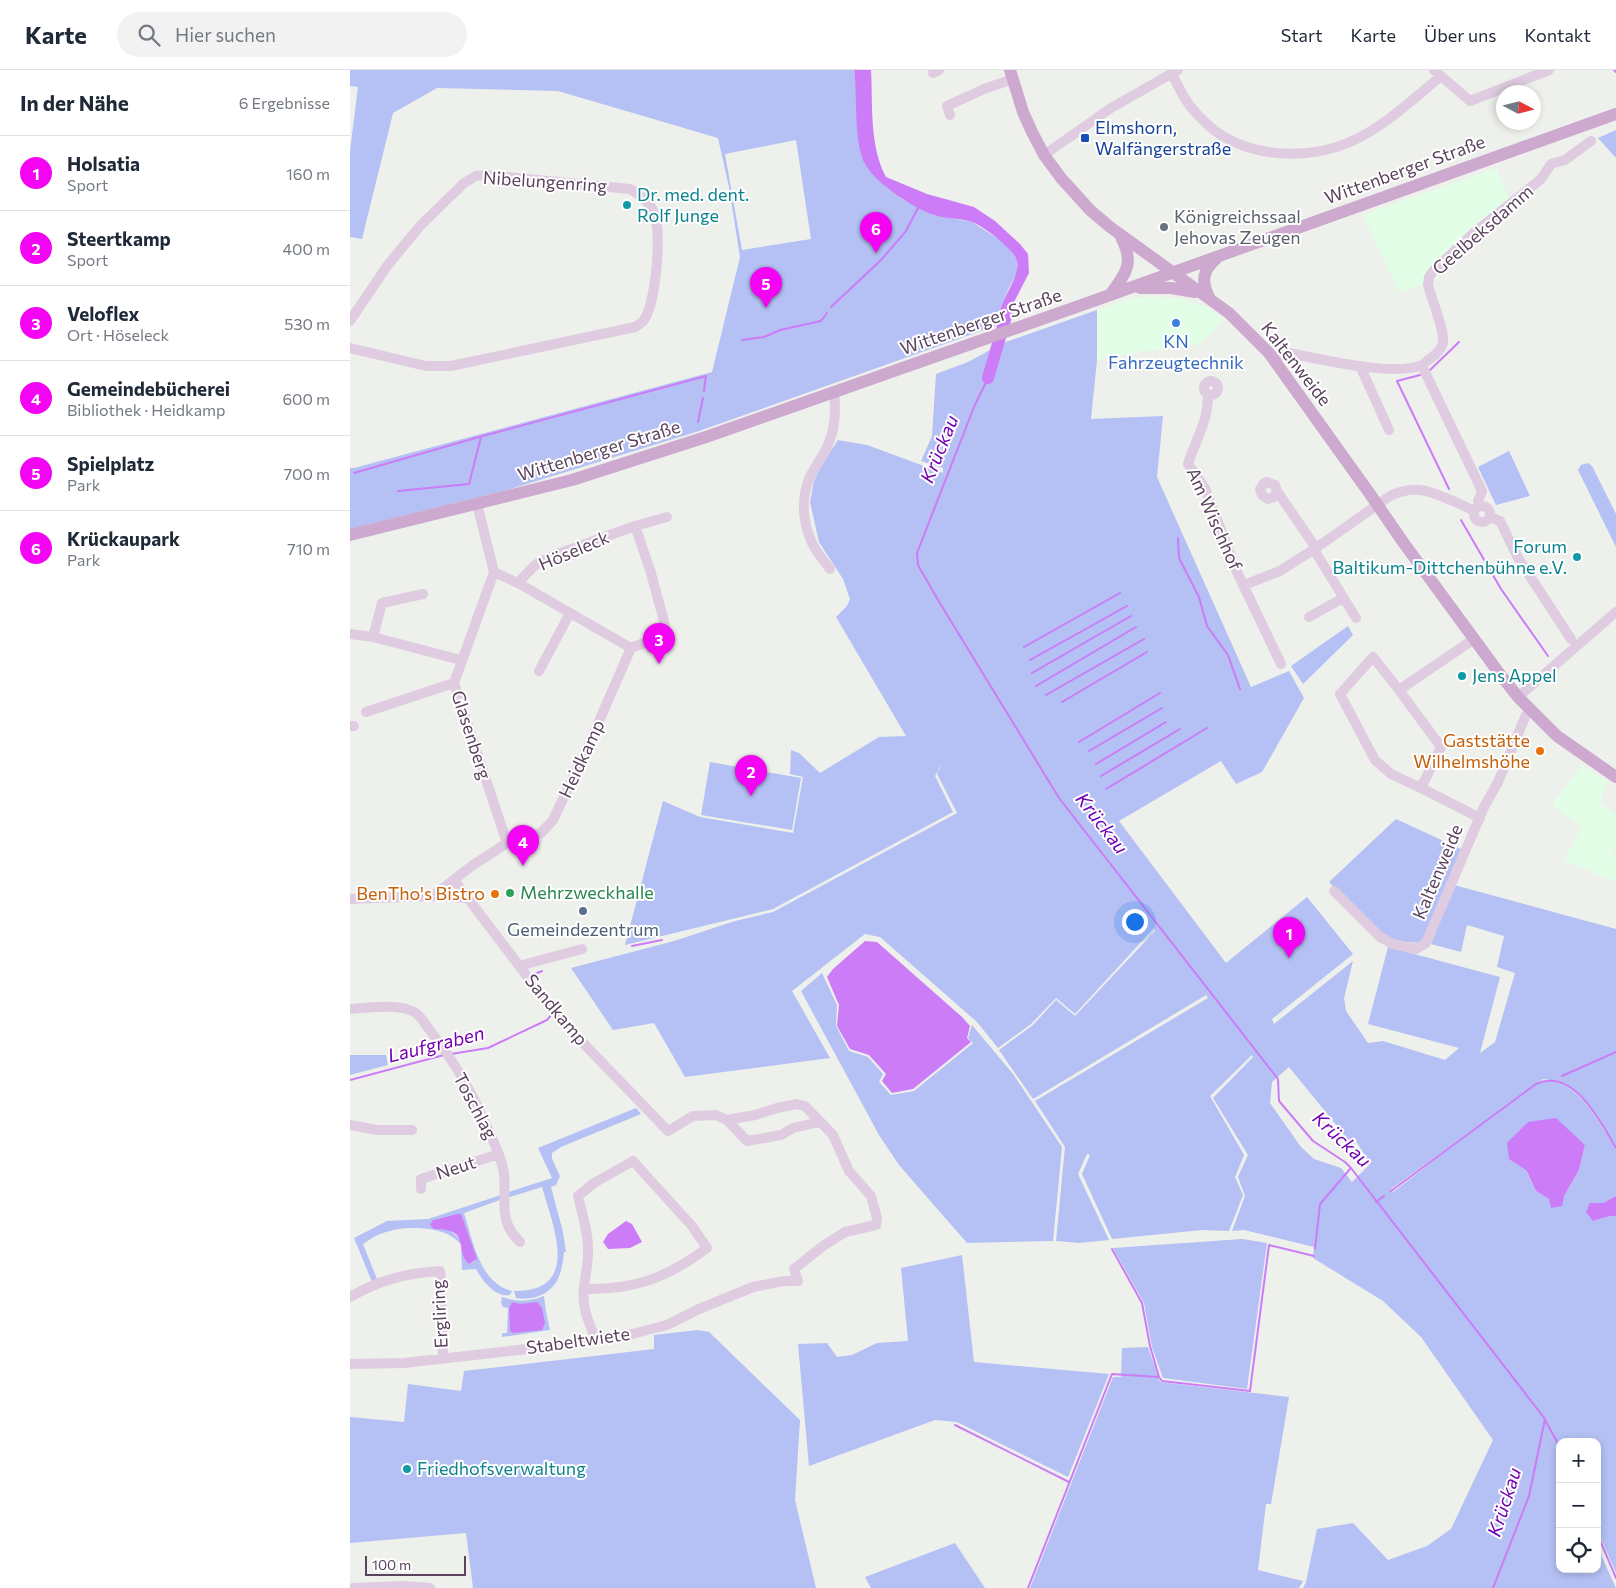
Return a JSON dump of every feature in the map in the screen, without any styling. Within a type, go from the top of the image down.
[{"type":"main road","name":"Kaltenweide","points":[[1011,75],[1023,112],[1044,156],[1073,193],[1120,235],[1205,296],[1244,327],[1274,359],[1403,542],[1518,697],[1544,726],[1616,777]]},
{"type":"main road","name":"Wittenberger Straße","points":[[350,535],[572,480],[706,437],[1616,114]]},
{"type":"main road","points":[[1110,295],[1125,275],[1128,265],[1128,253],[1120,235]]},
{"type":"main road","points":[[1129,288],[1171,288],[1205,296],[1205,274],[1207,268],[1220,255]]},
{"type":"street","points":[[1044,156],[1111,108],[1175,71],[1190,105],[1206,122],[1227,138],[1256,150],[1298,154],[1319,151],[1350,142],[1392,117],[1437,73],[1470,101],[1543,71]]},
{"type":"street","points":[[950,114],[947,106],[1011,75]]},
{"type":"street","name":"Geelbeksdamm","points":[[1274,359],[1289,353],[1360,366],[1388,368],[1422,364],[1436,354],[1441,348],[1443,341],[1441,326],[1428,284],[1429,277],[1475,232],[1541,179],[1551,164],[1565,160],[1591,141]]},
{"type":"street","name":"Nibelungenring","points":[[350,321],[387,266],[420,226],[464,183],[476,176],[486,175],[630,189],[646,200],[655,214],[658,245],[652,300],[643,322],[635,327],[440,367],[412,363],[350,348]]},
{"type":"street","points":[[1360,366],[1388,430]]},
{"type":"street","points":[[1424,370],[1482,491],[1477,508]]},
{"type":"street","points":[[830,569],[812,544],[804,513],[804,502],[809,479],[828,446],[833,432],[835,414],[834,392]]},
{"type":"street","name":"Am Wischhof","points":[[1208,395],[1206,421],[1188,464],[1205,488],[1237,572],[1281,664]]},
{"type":"street","name":"Am Wischhof","points":[[1244,586],[1280,570],[1316,548],[1401,490],[1416,489],[1477,508],[1475,518],[1479,522],[1486,521],[1490,517],[1500,521],[1518,558],[1571,639]]},
{"type":"street","points":[[1277,491],[1316,548],[1316,553],[1356,618]]},
{"type":"street","points":[[477,504],[494,572],[631,648],[644,643],[665,625],[651,572],[635,526]]},
{"type":"street","name":"Höseleck","points":[[518,584],[536,565],[552,556],[635,526],[667,517]]},
{"type":"street","name":"Glasenberg","points":[[494,572],[454,683],[507,843]]},
{"type":"street","points":[[373,637],[382,603],[423,594]]},
{"type":"street","points":[[1309,617],[1343,598]]},
{"type":"street","points":[[539,671],[570,613]]},
{"type":"street","points":[[1518,697],[1615,614]]},
{"type":"street","points":[[350,634],[373,637],[461,660]]},
{"type":"street","points":[[1398,690],[1474,639]]},
{"type":"street","name":"Heidkamp","points":[[433,896],[473,865],[507,843],[542,833],[553,820],[631,648]]},
{"type":"street","points":[[1421,788],[1441,748],[1373,657],[1340,694],[1375,760],[1390,774],[1480,818]]},
{"type":"street","points":[[366,712],[454,683]]},
{"type":"street","name":"Kaltenweide","points":[[1334,891],[1380,937],[1393,944],[1416,949],[1426,943],[1484,807],[1498,782],[1526,715],[1531,712]]},
{"type":"street","name":"Sandkamp","points":[[454,880],[558,1017],[668,1132],[693,1116],[716,1115],[727,1120]]},
{"type":"street","points":[[350,899],[433,896],[467,898]]},
{"type":"street","points":[[519,966],[582,948]]},
{"type":"street","name":"Toschlag","points":[[350,1009],[402,1008],[416,1013],[447,1055],[477,1103],[499,1154],[504,1175],[506,1221],[511,1233],[520,1242]]},
{"type":"street","points":[[797,1104],[805,1106],[819,1122],[793,1128],[781,1135],[747,1141],[727,1120],[797,1104]]},
{"type":"street","name":"Stabeltwiete","points":[[350,1364],[404,1363],[632,1334],[667,1325],[699,1309],[753,1287],[798,1280],[794,1269],[823,1246],[845,1232],[876,1226],[877,1218],[872,1196],[849,1171],[833,1136],[819,1122]]},
{"type":"street","points":[[350,1125],[376,1130],[412,1130]]},
{"type":"street","name":"Neut","points":[[421,1189],[421,1179],[499,1154]]},
{"type":"street","points":[[584,1289],[628,1287],[652,1279],[685,1264],[707,1248],[692,1226],[633,1161],[600,1179],[578,1196],[588,1246],[584,1289],[586,1313],[596,1340]]},
{"type":"street","name":"Ergliring","points":[[350,1297],[382,1280],[422,1272],[440,1271],[442,1280],[442,1358]]},
{"type":"street","points":[[353,1588],[403,1586],[430,1588]]},
{"type":"shaded area","points":[[350,70],[854,70],[865,164],[887,188],[902,199],[934,215],[972,222],[1006,244],[1017,260],[1017,273],[1000,309],[998,325],[699,431],[507,490],[350,529],[350,468],[712,372],[740,257],[729,187],[718,138],[558,91],[437,88],[393,113],[362,239],[350,237],[350,151],[358,87],[350,86]],"holes":[[[796,140],[811,239],[742,250],[725,154]]]},
{"type":"shaded area","points":[[854,70],[871,70],[874,138],[886,177],[927,194],[974,207],[995,221],[1028,254],[1029,273],[1014,302],[1011,319],[998,325],[1001,307],[1012,284],[1017,266],[1015,256],[1010,250],[998,238],[977,224],[925,212],[886,187],[870,172],[861,154],[857,131]]},
{"type":"shaded area","points":[[1616,130],[1616,158],[1598,138]]},
{"type":"shaded area","points":[[1496,168],[1510,200],[1424,284],[1399,292],[1363,215]]},
{"type":"shaded area","points":[[1152,296],[1181,299],[1206,307],[1225,319],[1200,344],[1097,360],[1097,310],[1131,299]]},
{"type":"shaded area","points":[[1097,310],[1097,360],[1091,419],[1163,416],[1157,477],[1251,687],[1289,671],[1304,698],[1262,772],[1236,784],[1221,761],[1119,821],[1226,963],[1307,897],[1353,954],[1272,1019],[1274,1024],[1353,961],[1344,998],[1346,1011],[1368,1043],[1383,1041],[1445,1060],[1459,1048],[1368,1024],[1388,947],[1500,977],[1480,1053],[1495,1042],[1515,973],[1497,967],[1504,936],[1467,925],[1461,952],[1431,944],[1454,885],[1616,929],[1616,1146],[1596,1112],[1579,1094],[1569,1087],[1557,1082],[1543,1079],[1538,1083],[1549,1081],[1559,1083],[1577,1095],[1592,1112],[1616,1150],[1616,1196],[1603,1203],[1590,1203],[1593,1221],[1616,1216],[1616,1573],[1601,1538],[1601,1438],[1556,1438],[1556,1573],[1601,1573],[1601,1555],[1616,1588],[1303,1588],[1306,1582],[1317,1529],[1353,1523],[1388,1560],[1427,1546],[1451,1529],[1493,1440],[1421,1337],[1383,1301],[1313,1258],[1314,1247],[1244,1230],[1232,1231],[1245,1196],[1238,1177],[1248,1155],[1213,1098],[1253,1057],[1252,1055],[1210,1096],[1244,1155],[1235,1177],[1243,1195],[1229,1231],[1202,1230],[1112,1239],[1082,1174],[1090,1155],[1087,1154],[1078,1174],[1109,1240],[1079,1243],[1056,1241],[1065,1147],[1035,1101],[1208,998],[1206,995],[1033,1099],[999,1050],[1033,1025],[1056,1000],[1075,1016],[1155,931],[1154,928],[1075,1014],[1056,998],[1031,1024],[998,1048],[977,1022],[880,937],[865,934],[792,991],[830,1058],[685,1077],[654,1023],[613,1030],[571,968],[773,912],[957,813],[937,774],[943,762],[935,776],[953,812],[773,909],[625,945],[663,801],[700,817],[793,833],[803,777],[790,774],[791,750],[799,753],[820,773],[879,737],[906,736],[836,617],[847,606],[850,599],[843,579],[819,542],[810,502],[814,481],[821,466],[838,440],[867,445],[943,473],[943,468],[921,461],[932,436],[936,374],[968,362],[1003,343]],"holes":[[[1289,1067],[1355,1148],[1353,1136],[1370,1164],[1352,1182],[1341,1168],[1314,1159],[1301,1147],[1270,1103],[1272,1082]],[[1488,1119],[1393,1192],[1391,1190],[1391,1189]],[[1570,1132],[1585,1145],[1579,1170],[1564,1196],[1549,1199],[1536,1191],[1526,1171]]]},
{"type":"shaded area","points":[[1509,451],[1530,496],[1496,505],[1478,467]]},
{"type":"shaded area","points":[[1588,463],[1592,466],[1616,514],[1616,547],[1578,470],[1581,465]]},
{"type":"shaded area","points":[[1348,626],[1353,635],[1303,684],[1291,666]]},
{"type":"shaded area","points":[[710,762],[801,778],[792,830],[701,815]]},
{"type":"shaded area","points":[[1582,765],[1607,781],[1600,804],[1616,814],[1616,849],[1612,857],[1616,859],[1616,882],[1564,860],[1582,827],[1552,805]]},
{"type":"shaded area","points":[[1396,819],[1463,850],[1421,943],[1395,941],[1372,926],[1329,882]]},
{"type":"shaded area","points":[[865,941],[877,942],[970,1026],[967,1038],[971,1042],[913,1089],[892,1093],[882,1081],[886,1074],[869,1055],[850,1049],[837,1026],[839,1005],[827,977],[833,969]]},
{"type":"shaded area","points":[[822,973],[837,1005],[836,1026],[849,1051],[868,1057],[883,1074],[879,1082],[891,1095],[914,1091],[973,1043],[968,1038],[972,1025],[1013,1074],[1062,1147],[1053,1241],[967,1243],[899,1165],[879,1135],[801,991]]},
{"type":"shaded area","points":[[350,1055],[386,1055],[388,1065],[350,1075]]},
{"type":"shaded area","points":[[636,1108],[641,1114],[561,1147],[552,1153],[552,1159],[560,1176],[556,1185],[551,1187],[563,1232],[566,1252],[564,1252],[558,1280],[549,1290],[533,1298],[516,1298],[514,1291],[535,1288],[549,1281],[556,1269],[558,1254],[552,1220],[542,1187],[506,1198],[506,1193],[552,1178],[538,1148]]},
{"type":"shaded area","points":[[1556,1118],[1585,1145],[1579,1170],[1564,1196],[1562,1206],[1551,1208],[1549,1199],[1536,1191],[1526,1170],[1509,1159],[1507,1143],[1528,1122]]},
{"type":"shaded area","points":[[501,1195],[500,1200],[464,1213],[474,1247],[485,1270],[501,1286],[512,1291],[510,1295],[499,1294],[494,1291],[485,1283],[476,1269],[462,1270],[461,1245],[455,1238],[436,1230],[425,1228],[392,1230],[378,1235],[363,1244],[377,1279],[372,1282],[354,1238],[387,1221],[428,1219]],"holes":[[[445,1217],[476,1260],[469,1264],[465,1259],[459,1238],[433,1220]]]},
{"type":"shaded area","points":[[1616,1196],[1616,1216],[1593,1221],[1586,1212],[1590,1203],[1603,1203]]},
{"type":"shaded area","points":[[461,1214],[477,1259],[469,1264],[463,1253],[458,1236],[446,1230],[434,1229],[430,1225],[433,1220]]},
{"type":"shaded area","points":[[626,1221],[632,1224],[642,1242],[630,1248],[608,1249],[603,1242],[608,1234]]},
{"type":"shaded area","points":[[1242,1239],[1267,1243],[1247,1389],[1163,1378],[1152,1347],[1144,1303],[1113,1248]]},
{"type":"shaded area","points":[[962,1255],[974,1362],[1109,1374],[1068,1477],[957,1422],[935,1420],[809,1466],[798,1344],[827,1343],[837,1357],[852,1355],[877,1343],[908,1341],[901,1268]]},
{"type":"shaded area","points":[[544,1296],[550,1330],[502,1337],[502,1333],[507,1333],[508,1308],[503,1307],[501,1303],[502,1297],[523,1301]]},
{"type":"shaded area","points":[[512,1302],[520,1304],[537,1302],[542,1308],[545,1323],[542,1330],[513,1333],[510,1331],[509,1308]]},
{"type":"shaded area","points":[[698,1330],[709,1332],[800,1420],[795,1500],[816,1588],[473,1588],[466,1533],[350,1543],[350,1417],[404,1422],[408,1384],[461,1391],[464,1371],[654,1349],[654,1335]]},
{"type":"shaded area","points":[[1148,1347],[1160,1382],[1289,1397],[1271,1504],[1266,1504],[1258,1570],[1303,1581],[1299,1588],[1030,1588],[1113,1377],[1121,1377],[1122,1348]]},
{"type":"shaded area","points":[[955,1543],[985,1588],[871,1588],[865,1577]]},
{"type":"waterway","points":[[831,307],[881,260],[906,231],[919,206]]},
{"type":"waterway","name":"Krückau","points":[[988,378],[1009,306]]},
{"type":"waterway","points":[[742,340],[764,337],[780,330],[821,321],[827,313]]},
{"type":"waterway","points":[[1430,370],[1459,342]]},
{"type":"waterway","points":[[1420,375],[1397,381],[1449,489]]},
{"type":"waterway","points":[[354,473],[706,376],[704,391]]},
{"type":"waterway","name":"Krückau","points":[[988,378],[974,407],[917,553],[918,565],[1059,798],[1278,1079],[1279,1101],[1313,1141],[1351,1168],[1545,1419],[1529,1496],[1493,1588]]},
{"type":"waterway","points":[[698,422],[703,398]]},
{"type":"waterway","points":[[398,491],[469,484],[481,437]]},
{"type":"waterway","points":[[1461,520],[1501,589],[1548,656]]},
{"type":"waterway","points":[[1178,538],[1179,558],[1199,597],[1207,626],[1228,655],[1240,689]]},
{"type":"waterway","points":[[1024,647],[1120,593]]},
{"type":"waterway","points":[[1030,660],[1127,606]]},
{"type":"waterway","points":[[1032,673],[1131,616]]},
{"type":"waterway","points":[[1036,686],[1136,627]]},
{"type":"waterway","points":[[1046,695],[1144,639]]},
{"type":"waterway","points":[[1062,702],[1147,652]]},
{"type":"waterway","points":[[1079,742],[1160,693]]},
{"type":"waterway","points":[[1089,751],[1162,708]]},
{"type":"waterway","points":[[1096,764],[1166,722]]},
{"type":"waterway","points":[[1106,789],[1207,728]]},
{"type":"waterway","points":[[1101,776],[1180,729]]},
{"type":"waterway","name":"Laufgraben","points":[[632,946],[662,940]]},
{"type":"waterway","name":"Laufgraben","points":[[534,979],[535,974],[542,971]]},
{"type":"waterway","name":"Laufgraben","points":[[451,1054],[488,1048],[547,1020],[552,1014]]},
{"type":"waterway","points":[[1562,1076],[1616,1052]]},
{"type":"waterway","name":"Laufgraben","points":[[350,1080],[444,1055]]},
{"type":"waterway","points":[[1391,1191],[1536,1084],[1549,1081],[1562,1083],[1574,1090],[1594,1112],[1616,1148]]},
{"type":"waterway","points":[[1315,1249],[1320,1204],[1350,1169]]},
{"type":"waterway","name":"Krückau","points":[[1376,1202],[1384,1196]]},
{"type":"waterway","points":[[1028,1588],[1112,1374],[1159,1377],[1162,1381],[1250,1391],[1269,1245],[1314,1256]]},
{"type":"waterway","points":[[1112,1249],[1142,1303],[1150,1346],[1159,1377]]},
{"type":"waterway","points":[[1545,1420],[1556,1440]]},
{"type":"waterway","points":[[955,1425],[1069,1482]]},
{"type":"waterway","points":[[1601,1542],[1616,1578]]},
{"type":"place","name":"Elmshorn, Walfängerstraße","points":[[1085,138]]},
{"type":"place","name":"Dr. med. dent. Rolf Junge","points":[[627,205]]},
{"type":"place","name":"Königreichssaal Jehovas Zeugen","points":[[1164,227]]},
{"type":"place","name":"Krückaupark","points":[[876,253]]},
{"type":"place","name":"Spielplatz","points":[[766,308]]},
{"type":"place","name":"KN Fahrzeugtechnik","points":[[1176,323]]},
{"type":"place","name":"Forum Baltikum-Dittchenbühne e.V.","points":[[1577,557]]},
{"type":"place","name":"Veloflex","points":[[659,664]]},
{"type":"place","name":"Jens Appel","points":[[1462,676]]},
{"type":"place","name":"Gaststätte Wilhelmshöhe","points":[[1540,751]]},
{"type":"place","name":"Steertkamp","points":[[751,796]]},
{"type":"place","name":"Gemeindebücherei","points":[[523,866]]},
{"type":"place","name":"Mehrzweckhalle","points":[[510,893]]},
{"type":"place","name":"BenTho's Bistro","points":[[495,894]]},
{"type":"place","name":"Gemeindezentrum","points":[[583,911]]},
{"type":"place","name":"Holsatia","points":[[1289,958]]},
{"type":"place","name":"Friedhofsverwaltung","points":[[407,1469]]}]
